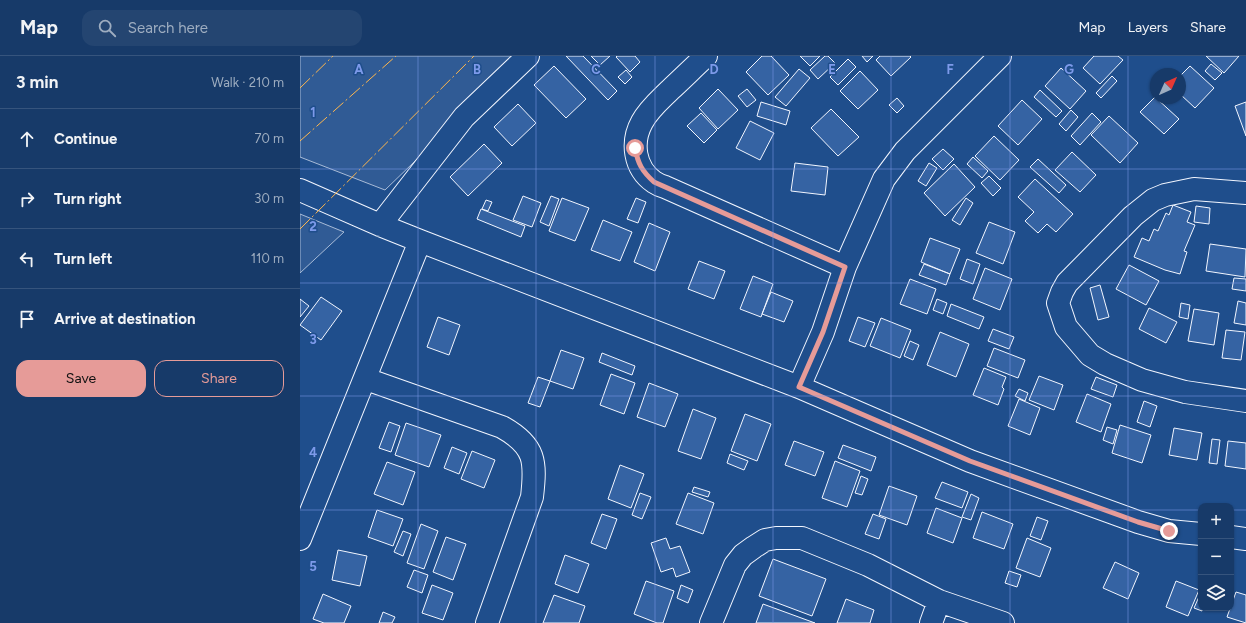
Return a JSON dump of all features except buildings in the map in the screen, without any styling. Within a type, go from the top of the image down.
[{"type":"street","points":[[380,225],[464,117],[528,56]]},
{"type":"street","points":[[706,56],[653,106],[642,122],[637,134],[635,148],[641,168],[654,182],[845,267]]},
{"type":"street","points":[[799,387],[823,332],[845,267],[884,179],[905,151],[1000,56]]},
{"type":"street","points":[[1246,193],[1194,189],[1165,195],[1153,200],[1134,216],[1067,283],[1058,302],[1066,326],[1090,355],[1105,364],[1142,380],[1185,392],[1246,401]]},
{"type":"street","points":[[300,190],[420,241],[799,387],[970,461],[1138,522],[1169,531],[1198,534]]},
{"type":"street","points":[[300,539],[366,379],[420,241]]},
{"type":"street","points":[[366,379],[502,427],[513,433],[530,450],[533,459],[535,476],[532,497],[488,623]]},
{"type":"street","points":[[711,623],[735,565],[743,555],[754,547],[765,540],[776,538],[802,538],[868,565],[939,601],[1003,623]]},
{"type":"street","points":[[1234,538],[1246,539]]},
{"type":"street","points":[[931,623],[939,601]]},
{"type":"shaded area","points":[[300,56],[524,56],[385,190],[300,157]]},
{"type":"shaded area","points":[[300,214],[344,232],[300,273]]},
{"type":"power","points":[[300,88],[333,56]]},
{"type":"power","points":[[300,141],[396,56]]},
{"type":"power","points":[[300,229],[474,56]]},
{"type":"route","points":[[635,148],[641,168],[654,182],[678,194],[845,267],[823,332],[799,387],[970,461],[1138,522],[1169,531]]}]
